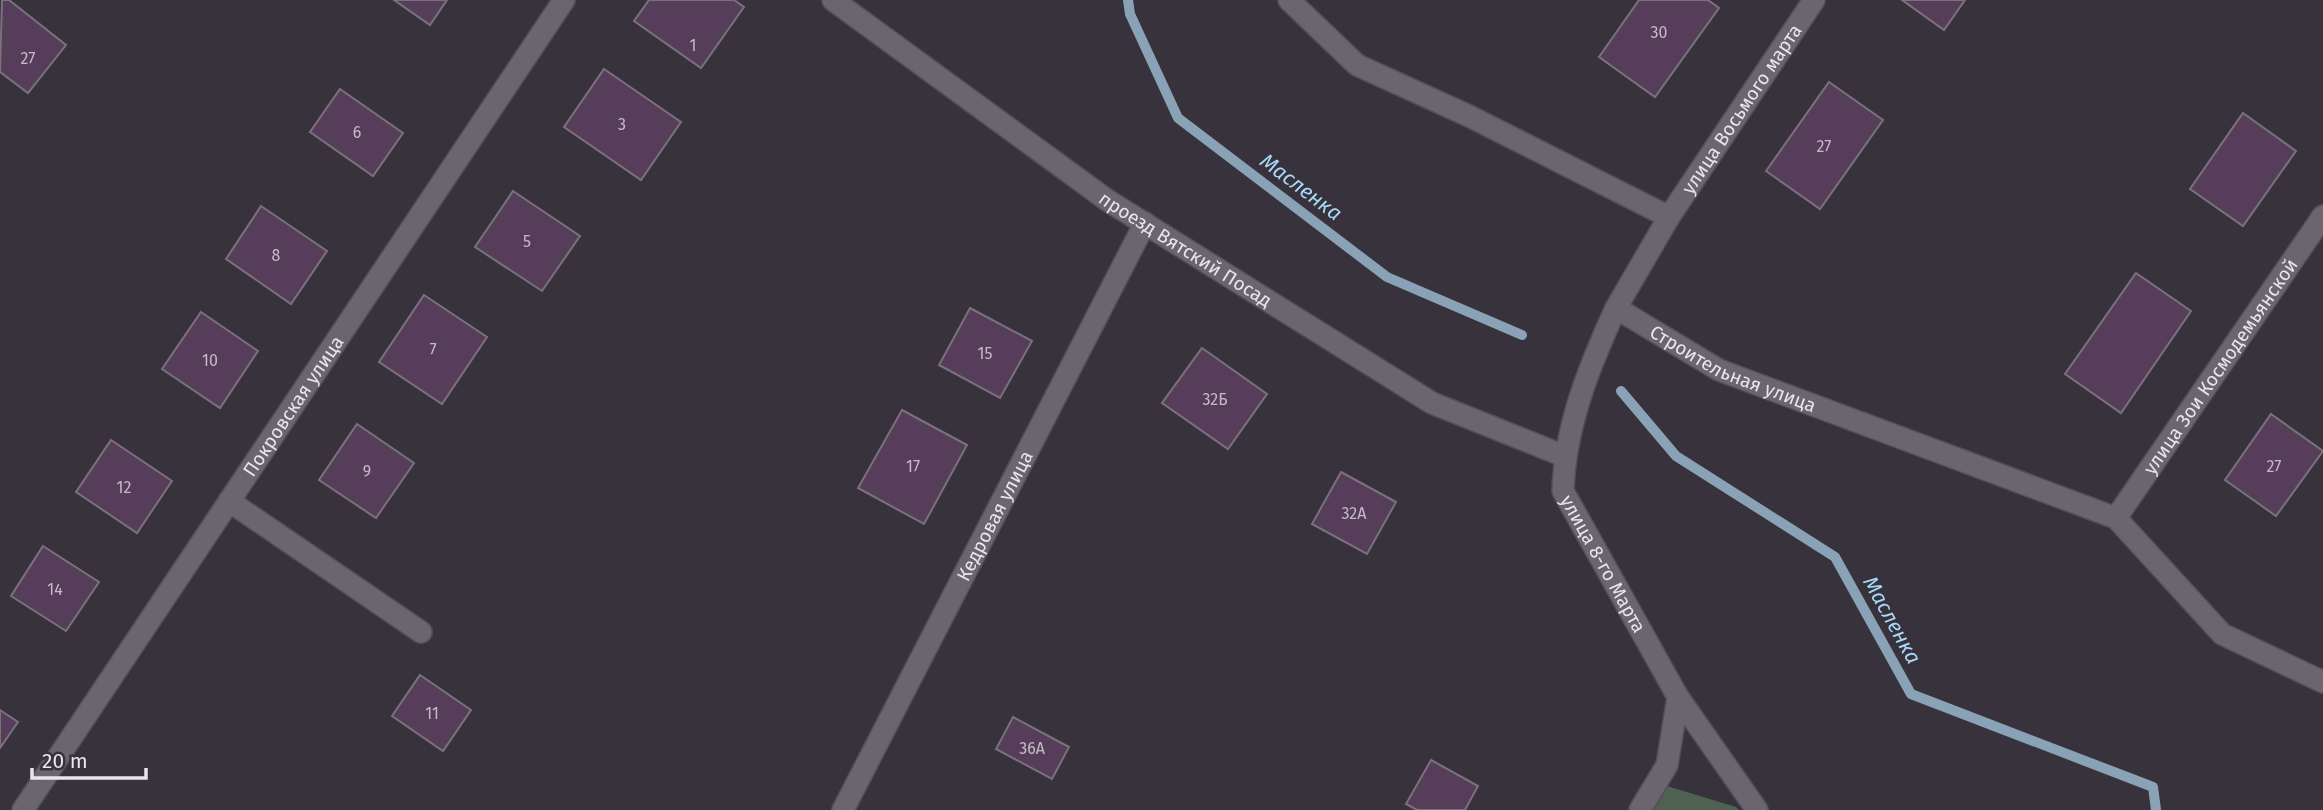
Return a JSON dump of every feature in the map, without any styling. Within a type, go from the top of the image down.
[{"type":"street","name":"Покровская улица","points":[[23,810],[564,0]]},
{"type":"street","name":"проезд Вятский Посад","points":[[833,0],[1107,200],[1432,403],[1564,456]]},
{"type":"street","points":[[1289,0],[1357,65],[1469,116],[1669,218],[1616,309]]},
{"type":"street","name":"улица Восьмого марта","points":[[1669,218],[1814,0]]},
{"type":"street","name":"улица Зои Космодемьянской","points":[[2116,518],[2323,216]]},
{"type":"street","name":"Кедровая улица","points":[[843,810],[1145,223]]},
{"type":"street","name":"Строительная улица","points":[[1616,309],[1719,370],[2116,518],[2222,634],[2323,681]]},
{"type":"street","name":"улица 8-го Марта","points":[[1616,309],[1589,366],[1564,456],[1563,491],[1678,697],[1757,810]]},
{"type":"street","points":[[229,501],[421,632]]},
{"type":"street","points":[[1640,810],[1667,765],[1678,697]]},
{"type":"green space","points":[[1667,786],[1736,807],[1739,810],[1651,810]]},
{"type":"building","points":[[2,0],[9,0],[66,45],[28,93],[0,72]]},
{"type":"building","points":[[394,0],[447,0],[430,25]]},
{"type":"building","points":[[649,0],[734,0],[744,7],[701,68],[634,21]]},
{"type":"building","points":[[1639,0],[1708,0],[1719,8],[1655,97],[1599,57]]},
{"type":"building","points":[[1902,0],[1965,0],[1944,30]]},
{"type":"building","points":[[604,69],[681,122],[641,180],[564,127]]},
{"type":"building","points":[[1829,82],[1883,120],[1820,209],[1766,171]]},
{"type":"building","points":[[340,89],[403,133],[373,176],[310,132]]},
{"type":"building","points":[[2243,113],[2296,151],[2243,226],[2190,189]]},
{"type":"building","points":[[513,191],[580,236],[542,291],[475,247]]},
{"type":"building","points":[[261,206],[327,251],[291,304],[226,259]]},
{"type":"building","points":[[2136,273],[2191,311],[2121,413],[2065,374]]},
{"type":"building","points":[[424,295],[487,337],[442,404],[379,362]]},
{"type":"building","points":[[970,308],[1032,341],[1000,398],[939,365]]},
{"type":"building","points":[[201,312],[258,351],[220,408],[162,369]]},
{"type":"building","points":[[1202,348],[1267,394],[1228,449],[1162,403]]},
{"type":"building","points":[[902,410],[967,445],[924,524],[858,488]]},
{"type":"building","points":[[2271,414],[2323,451],[2276,516],[2225,480]]},
{"type":"building","points":[[357,424],[414,463],[376,518],[319,480]]},
{"type":"building","points":[[111,440],[172,481],[137,533],[76,492]]},
{"type":"building","points":[[1341,472],[1396,502],[1367,554],[1312,524]]},
{"type":"building","points":[[43,546],[99,582],[66,631],[11,596]]},
{"type":"building","points":[[420,675],[471,710],[443,751],[392,716]]},
{"type":"building","points":[[0,710],[18,722],[0,748]]},
{"type":"building","points":[[1013,717],[1069,747],[1052,779],[996,749]]},
{"type":"building","points":[[1431,760],[1478,786],[1465,810],[1417,810],[1406,804]]},
{"type":"waterway","name":"Масленка","points":[[1128,0],[1130,14],[1178,118],[1387,277],[1522,335]]},
{"type":"waterway","name":"Масленка","points":[[1621,391],[1676,456],[1835,557],[1911,694],[2153,787],[2156,810]]}]
